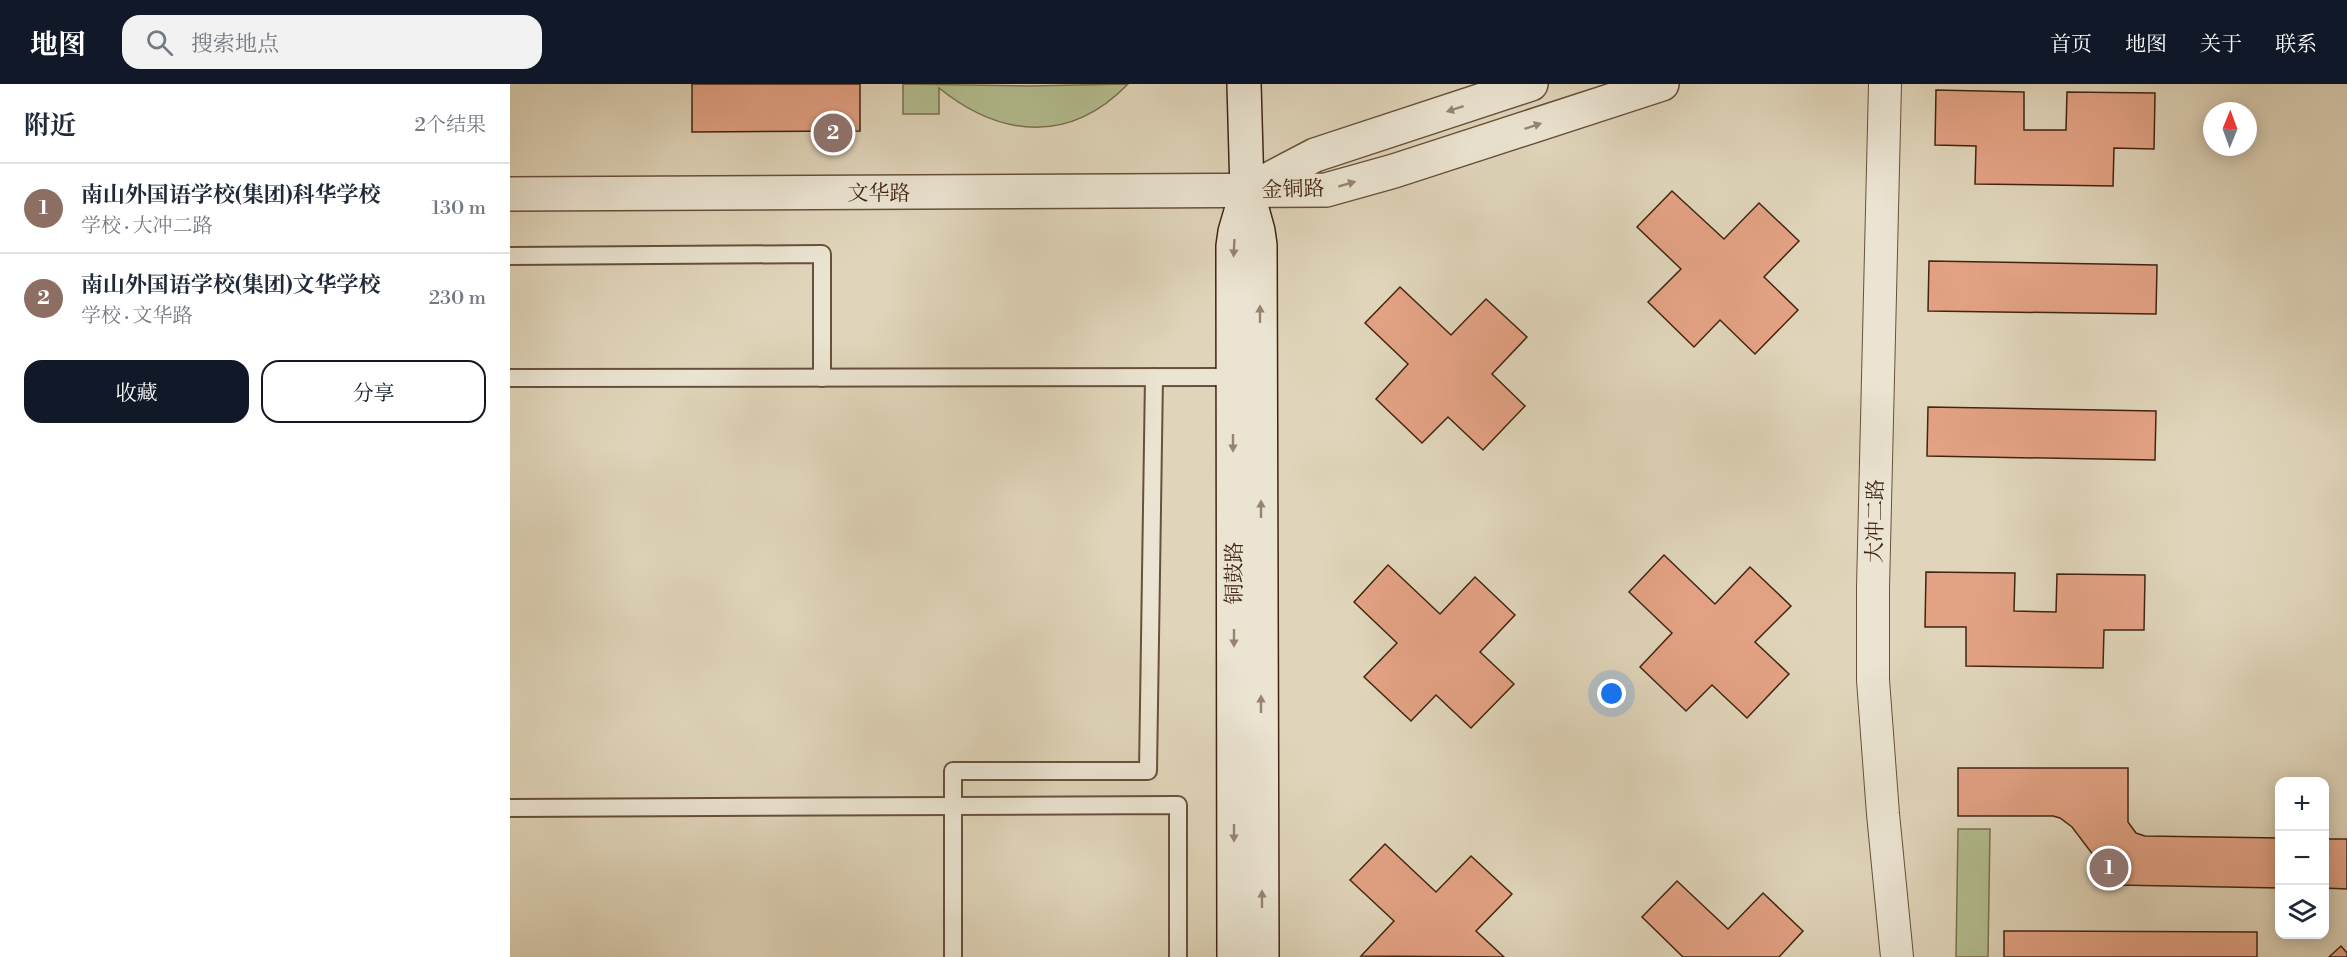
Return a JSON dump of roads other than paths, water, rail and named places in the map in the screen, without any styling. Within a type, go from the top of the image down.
[{"type":"main road","name":"铜鼓路","points":[[1244,84],[1247,191],[1260,245],[1262,957]]},
{"type":"main road","name":"金铜路","points":[[1247,191],[1315,155],[1531,84]]},
{"type":"main road","name":"金铜路","points":[[1247,191],[1326,190],[1394,171],[1662,84]]},
{"type":"main road","name":"铜鼓路","points":[[1234,957],[1233,246],[1247,191]]},
{"type":"main road","name":"文华路","points":[[510,194],[1247,191]]},
{"type":"street","name":"大冲二路","points":[[1885,84],[1873,588],[1873,680],[1897,957]]},
{"type":"lane","points":[[510,255],[822,254],[822,378]]},
{"type":"lane","points":[[510,378],[1233,376]]},
{"type":"lane","points":[[953,957],[953,771],[1148,771],[1154,377]]},
{"type":"lane","points":[[510,808],[1178,804],[1178,957]]},
{"type":"place","name":"南山外国语学校(集团)文华学校","points":[[833,133]]},
{"type":"place","name":"南山外国语学校(集团)科华学校","points":[[2109,868]]}]
